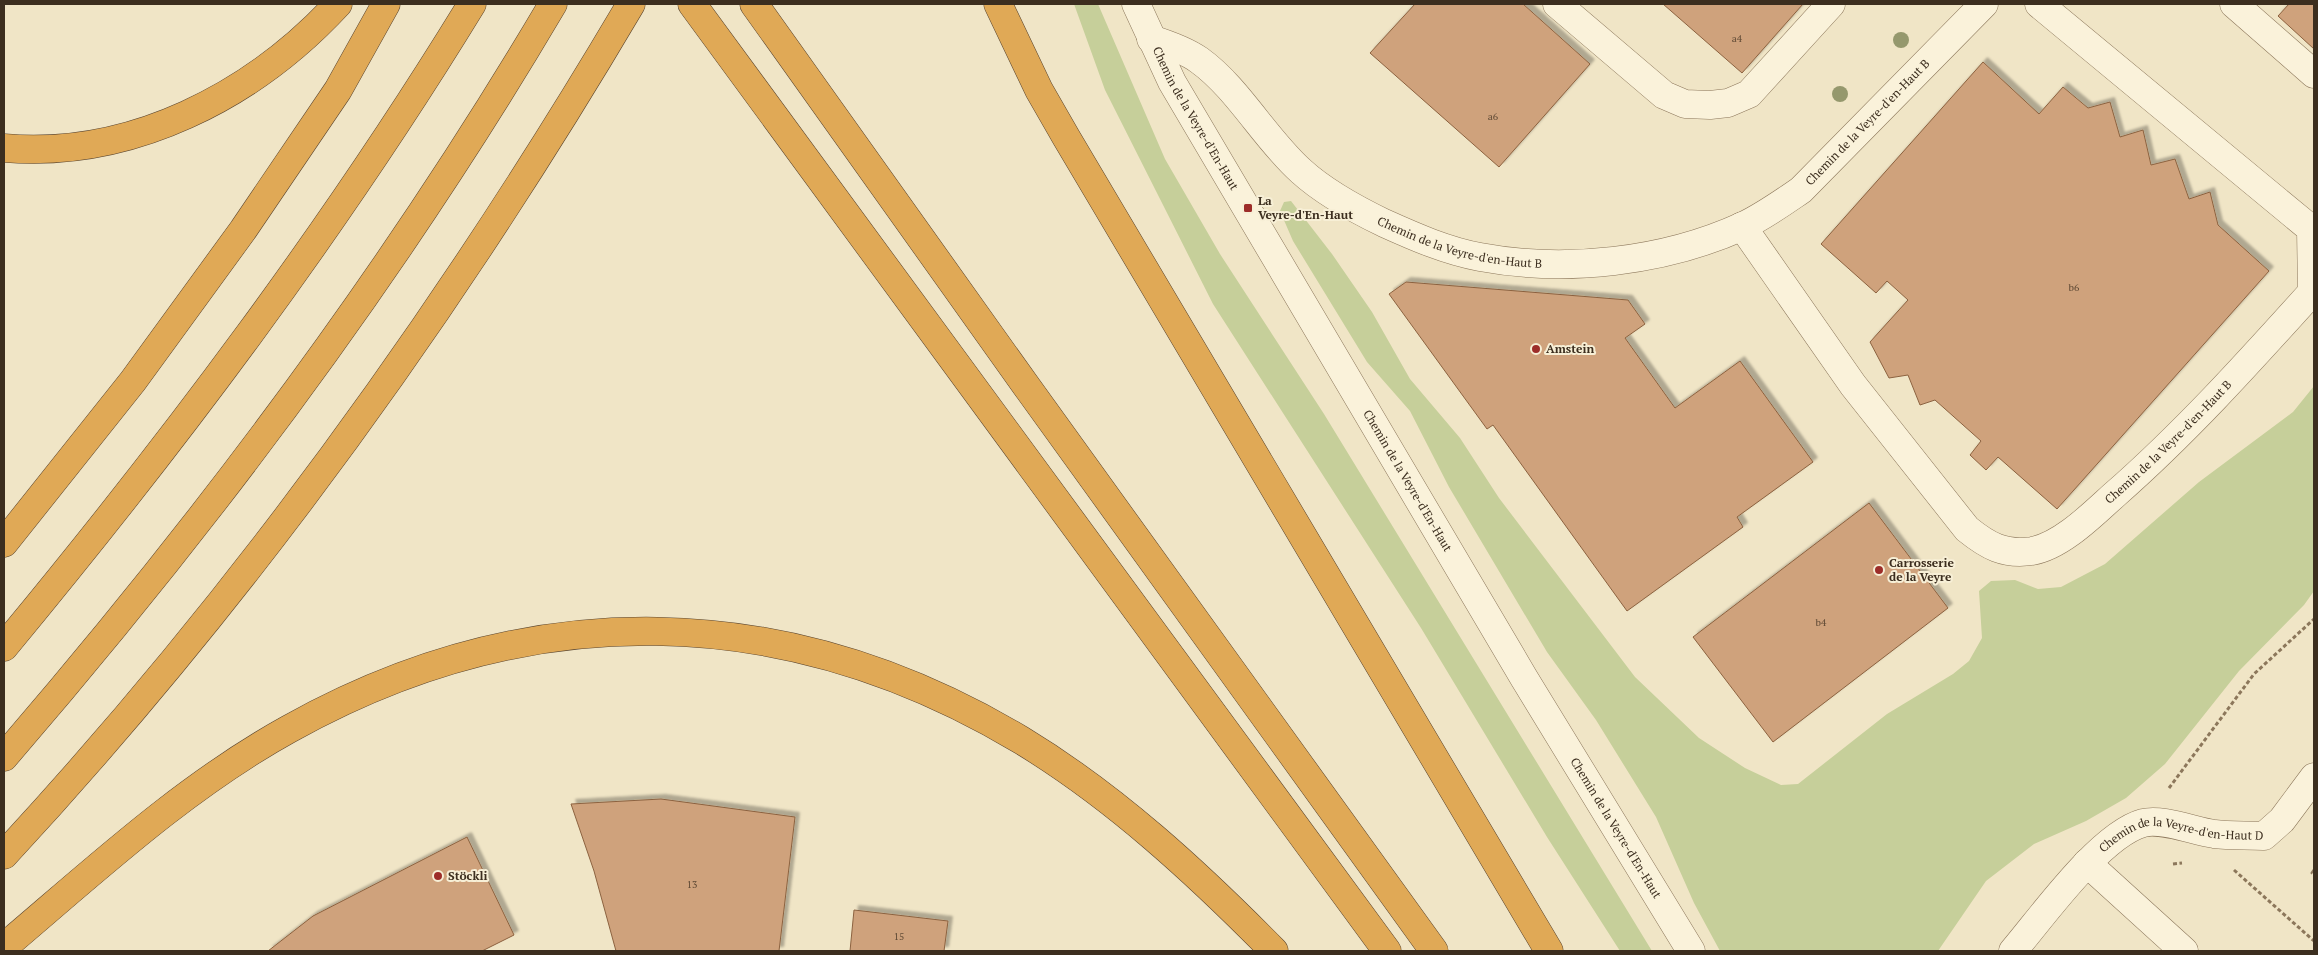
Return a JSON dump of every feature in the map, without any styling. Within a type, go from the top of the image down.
[{"type":"highway","points":[[4,148],[26,150],[86,145],[132,135],[180,119],[215,101],[267,67],[296,44],[338,4]]},
{"type":"highway","points":[[4,543],[133,381],[243,230],[338,90],[386,4]]},
{"type":"highway","points":[[4,647],[140,480],[247,338],[343,203],[472,4]]},
{"type":"highway","points":[[4,757],[187,538],[312,370],[434,192],[553,4]]},
{"type":"highway","points":[[4,855],[73,779],[194,635],[360,418],[517,187],[631,4]]},
{"type":"highway","points":[[754,4],[1027,387],[1434,951]]},
{"type":"highway","points":[[998,4],[1039,90],[1075,153],[1549,951]]},
{"type":"highway","points":[[694,6],[1387,951]]},
{"type":"highway","points":[[4,947],[194,790],[281,734],[331,708],[424,668],[498,648],[578,634],[678,631],[732,635],[783,644],[833,656],[918,687],[976,715],[1023,741],[1107,800],[1190,869],[1274,951]]},
{"type":"street","name":"Chemin de la Veyre-d'En-Haut","points":[[1136,4],[1172,82],[1524,678],[1691,951]]},
{"type":"street","points":[[1557,4],[1664,94],[1685,104],[1710,105],[1728,103],[1748,94],[1831,4]]},
{"type":"street","name":"Chemin de la Veyre-d'en-Haut B","points":[[1151,38],[1199,60],[1222,82],[1300,171],[1329,194],[1410,235],[1479,257],[1520,262],[1604,262],[1653,254],[1742,226],[1771,211],[1801,190],[1984,4]]},
{"type":"street","name":"Chemin de la Veyre-d'en-Haut B","points":[[1742,226],[1853,385],[1967,529],[1987,545],[2012,552],[2034,550],[2058,540],[2079,526],[2147,466],[2217,397],[2312,292],[2311,229],[2039,4]]},
{"type":"street","points":[[2241,6],[2314,74]]},
{"type":"street","name":"Chemin de la Veyre-d'en-Haut D","points":[[2013,951],[2096,852],[2121,834],[2143,823],[2167,824],[2216,834],[2264,836],[2282,820],[2314,777]]},
{"type":"street","name":"Chemin de la Veyre-d'en-Haut D","points":[[2087,863],[2184,951]]},
{"type":"path","points":[[2143,823],[2254,674],[2314,619]]},
{"type":"path","points":[[2173,864],[2183,863]]},
{"type":"path","points":[[2228,866],[2314,940]]},
{"type":"path","points":[[2314,870],[2312,873],[2314,874]]},
{"type":"green space","points":[[1074,4],[1098,4],[1165,159],[1220,254],[1324,414],[1652,951],[1620,951],[1547,837],[1421,628],[1213,304],[1105,90]]},
{"type":"green space","points":[[1291,201],[1332,254],[1372,312],[1410,379],[1460,438],[1499,498],[1635,677],[1699,738],[1745,768],[1781,785],[1798,784],[1887,714],[1953,674],[1969,661],[1982,638],[1979,591],[1991,581],[2015,580],[2038,589],[2061,587],[2105,564],[2199,482],[2293,412],[2314,386],[2314,591],[2304,605],[2239,671],[2165,764],[2126,798],[2086,821],[2034,844],[1986,881],[1938,951],[1720,951],[1694,903],[1656,817],[1596,720],[1547,652],[1449,487],[1410,411],[1367,362],[1293,241],[1280,211],[1284,202]]},
{"type":"building","points":[[1415,4],[1523,4],[1590,64],[1499,167],[1370,53]]},
{"type":"building","points":[[1663,4],[1803,4],[1742,73]]},
{"type":"building","points":[[2289,4],[2314,4],[2314,49],[2278,16]]},
{"type":"building","points":[[1983,62],[2039,114],[2063,87],[2088,108],[2110,102],[2120,137],[2143,130],[2151,165],[2175,159],[2189,199],[2210,192],[2218,225],[2269,271],[2057,509],[1998,457],[1986,470],[1970,455],[1981,441],[1935,400],[1920,405],[1908,375],[1889,378],[1870,342],[1908,300],[1887,281],[1876,293],[1821,244]]},
{"type":"building","points":[[1406,282],[1628,300],[1645,324],[1625,338],[1675,408],[1740,361],[1813,462],[1737,517],[1743,527],[1627,611],[1493,425],[1487,429],[1389,294]]},
{"type":"building","points":[[1869,503],[1948,608],[1773,742],[1693,637]]},
{"type":"building","points":[[661,799],[795,817],[779,951],[616,951],[594,871],[571,804]]},
{"type":"building","name":"Stöckli","points":[[467,837],[514,935],[482,951],[268,951],[313,916]]},
{"type":"building","points":[[854,910],[948,921],[944,951],[850,951]]},
{"type":"place","name":"La Veyre-d'En-Haut","points":[[1248,208]]},
{"type":"place","name":"Amstein","points":[[1536,349]]},
{"type":"place","name":"Carrosserie de la Veyre","points":[[1879,570]]},
{"type":"place","name":"Stöckli","points":[[438,876]]}]
